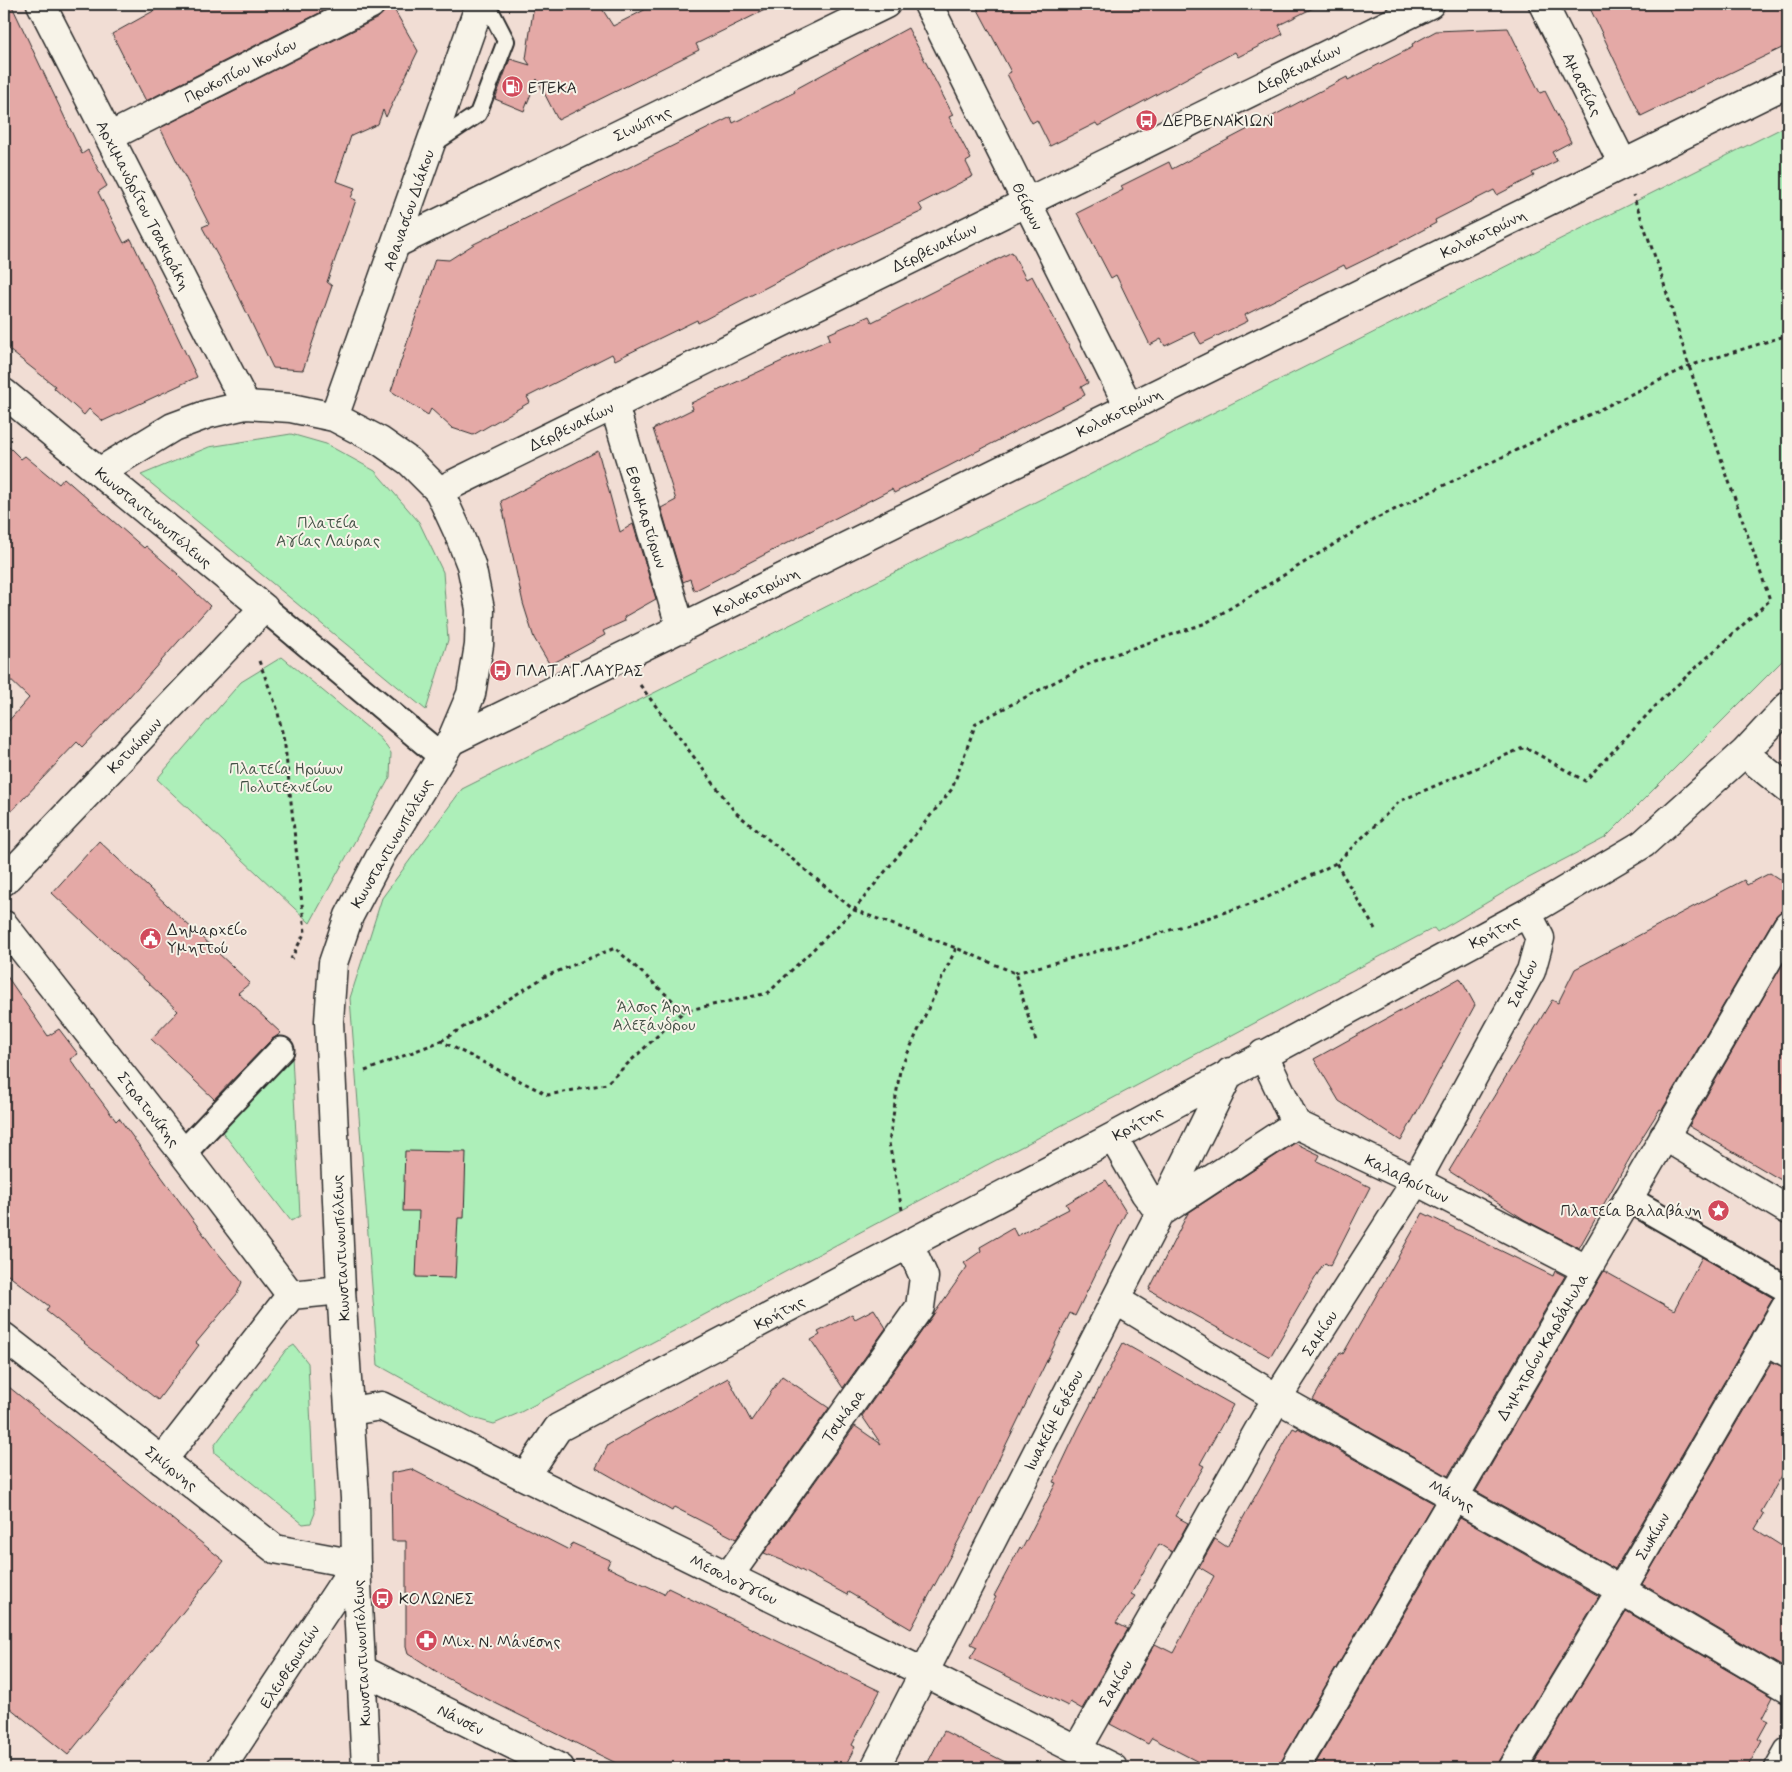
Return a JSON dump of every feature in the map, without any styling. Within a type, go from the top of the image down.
[{"type":"street","name":"Αρχιμανδρίτου Τσακιράκη","points":[[41,4],[246,405]]},
{"type":"street","name":"Προκοπίου Ικονίου","points":[[109,137],[371,4]]},
{"type":"street","name":"Αθανασίου Διάκου","points":[[334,417],[480,4]]},
{"type":"street","name":"Σινώπης","points":[[397,243],[886,4]]},
{"type":"street","name":"Θείρων","points":[[928,4],[1129,407]]},
{"type":"street","name":"Δερβενακίων","points":[[439,491],[1430,4]]},
{"type":"street","name":"Αμασείας","points":[[1543,4],[1623,164]]},
{"type":"street","name":"Κολοκοτρώνη","points":[[446,748],[620,658],[1788,83]]},
{"type":"street","name":"Κωνσταντινουπόλεως","points":[[4,394],[264,608],[446,748],[372,872],[349,916],[333,963],[329,1021],[341,1290],[350,1411],[366,1768]]},
{"type":"street","points":[[99,472],[173,427],[208,414],[246,405],[291,408],[334,417],[380,441],[410,462],[439,491],[471,565],[480,609],[479,645],[471,694],[446,748]]},
{"type":"street","name":"Εθνομαρτύρων","points":[[614,405],[681,628]]},
{"type":"street","name":"Κοτυώρων","points":[[4,881],[264,608]]},
{"type":"street","name":"Κρήτης","points":[[525,1477],[558,1428],[1113,1137],[1527,912],[1642,844],[1744,753],[1788,706]]},
{"type":"street","points":[[1744,753],[1788,790]]},
{"type":"street","name":"Σαμίου","points":[[1076,1750],[1276,1398],[1416,1181],[1531,971],[1540,938],[1527,912]]},
{"type":"street","name":"Στρατονίκης","points":[[4,925],[183,1153],[291,1295]]},
{"type":"street","name":"Δημητρίου Καρδάμυλα","points":[[1295,1768],[1456,1497],[1627,1198],[1788,925]]},
{"type":"street","points":[[183,1153],[281,1050]]},
{"type":"street","points":[[1113,1137],[1145,1192],[1160,1213],[1296,1124],[1263,1054]]},
{"type":"street","name":"Ιωακείμ Εφέσου","points":[[875,1768],[1116,1300],[1230,1072]]},
{"type":"street","name":"Καλαβρύτων","points":[[1296,1124],[1416,1181],[1586,1269]]},
{"type":"street","points":[[1664,1136],[1788,1210]]},
{"type":"street","points":[[1627,1198],[1788,1290]]},
{"type":"street","name":"Τσιμάρα","points":[[728,1577],[920,1308],[924,1278],[909,1244]]},
{"type":"street","points":[[162,1461],[291,1295],[341,1290]]},
{"type":"street","name":"Μάνης","points":[[1116,1300],[1276,1398],[1621,1590],[1788,1688]]},
{"type":"street","name":"Σωκίων","points":[[1512,1768],[1621,1590],[1777,1346],[1788,1303]]},
{"type":"street","name":"Σμύρνης","points":[[4,1337],[275,1549],[356,1564]]},
{"type":"street","name":"Μεσολογγίου","points":[[350,1411],[381,1406],[1114,1768]]},
{"type":"street","name":"Ελευθερωτών","points":[[221,1768],[356,1564]]},
{"type":"street","name":"Νάνσεν","points":[[362,1670],[560,1768]]},
{"type":"street","points":[[1779,1768],[1788,1752]]},
{"type":"lane","points":[[430,146],[478,114],[506,41],[487,4]]},
{"type":"path","points":[[620,658],[735,812],[854,910],[1015,972],[1140,940],[1262,900],[1336,863],[1400,801],[1525,747],[1585,781],[1664,697],[1770,600],[1688,366],[1660,271],[1623,164]]},
{"type":"path","points":[[441,1041],[548,1094],[606,1084],[684,1011],[768,993],[854,910],[952,789],[976,723],[1095,661],[1206,623],[1375,519],[1688,366],[1788,335]]},
{"type":"path","points":[[241,633],[261,664],[277,708],[285,746],[305,932],[291,959]]},
{"type":"path","points":[[1336,863],[1374,929]]},
{"type":"path","points":[[332,1084],[441,1041],[546,976],[615,948],[684,1011]]},
{"type":"path","points":[[909,1244],[889,1143],[900,1070],[956,948]]},
{"type":"path","points":[[1015,972],[1036,1041]]},
{"type":"green space","name":"Άλσος Άρη Αλεξάνδρου","points":[[1788,125],[1788,655],[1605,838],[1525,880],[1437,932],[1434,928],[519,1413],[494,1424],[473,1418],[378,1365],[350,998],[382,898],[462,789]]},
{"type":"green space","name":"Πλατεία Αγίας Λαύρας","points":[[291,434],[326,444],[375,471],[419,522],[443,572],[448,640],[426,710],[141,475],[209,447]]},
{"type":"green space","name":"Πλατεία Ηρώων Πολυτεχνείου","points":[[282,657],[380,738],[391,753],[390,777],[310,923],[157,779],[241,682]]},
{"type":"green space","points":[[292,1055],[300,1216],[291,1221],[220,1129]]},
{"type":"green space","points":[[294,1345],[308,1363],[315,1513],[311,1523],[303,1524],[215,1453],[214,1446],[286,1350]]},
{"type":"building","points":[[4,4],[11,4],[82,154],[88,150],[107,186],[98,192],[124,243],[131,239],[197,377],[103,421],[89,409],[84,415],[54,388],[55,386],[4,346]]},
{"type":"building","points":[[166,4],[337,4],[146,101],[112,34]]},
{"type":"building","points":[[386,4],[391,4],[418,51],[386,117],[383,110],[378,124],[351,136],[336,181],[355,188],[351,198],[356,200],[327,282],[332,286],[303,370],[273,368],[232,282],[202,227],[209,224],[160,128],[378,18],[384,12]]},
{"type":"building","points":[[534,4],[599,4],[613,26],[656,4],[777,4],[696,44],[699,50],[558,120],[537,79],[524,111],[495,99],[510,59],[530,65],[526,59]]},
{"type":"building","points":[[975,4],[1321,4],[1279,25],[1283,34],[1238,57],[1235,52],[1098,126],[1096,123],[1050,146],[1037,120],[1032,123],[1007,74],[1011,72]]},
{"type":"building","points":[[1588,4],[1788,4],[1788,45],[1641,116]]},
{"type":"building","points":[[908,28],[953,115],[949,117],[971,159],[966,162],[973,176],[919,204],[923,211],[836,251],[698,323],[697,320],[615,360],[612,354],[527,397],[530,402],[473,435],[452,428],[431,409],[428,415],[391,391],[435,259],[449,260],[474,244],[731,117],[733,123],[795,92],[794,90]]},
{"type":"building","points":[[1508,28],[1540,93],[1545,91],[1571,142],[1552,152],[1557,161],[1532,173],[1534,176],[1497,195],[1494,190],[1435,220],[1436,223],[1389,248],[1346,269],[1344,265],[1245,315],[1248,321],[1201,344],[1194,332],[1165,346],[1161,339],[1150,345],[1116,275],[1111,278],[1077,213],[1123,190],[1121,186],[1169,162],[1172,169],[1347,77],[1348,80],[1413,47],[1412,44],[1436,31]]},
{"type":"building","points":[[1012,252],[1026,279],[1032,276],[1088,383],[1081,387],[1085,395],[947,467],[894,493],[892,489],[694,591],[690,579],[683,582],[661,508],[676,500],[653,429],[693,409],[691,403],[830,339],[828,334],[869,316],[872,322]]},
{"type":"building","points":[[4,442],[21,459],[25,456],[59,484],[64,478],[144,548],[146,546],[178,574],[210,606],[82,747],[77,742],[4,819],[4,726],[29,698],[4,674]]},
{"type":"building","points":[[598,451],[620,532],[633,524],[656,599],[624,617],[625,621],[603,631],[605,635],[550,665],[534,638],[523,603],[501,501]]},
{"type":"building","name":"Δημαρχείο Υμηττού","points":[[99,841],[250,983],[238,993],[281,1033],[271,1040],[214,1099],[151,1039],[178,1011],[52,893]]},
{"type":"building","points":[[1770,873],[1788,885],[1788,909],[1781,911],[1775,917],[1662,1110],[1660,1109],[1636,1147],[1579,1248],[1525,1220],[1449,1171],[1552,1000],[1558,1003],[1575,969],[1744,880],[1747,885]]},
{"type":"building","points":[[1788,955],[1788,1184],[1689,1126]]},
{"type":"building","points":[[4,972],[48,1036],[59,1029],[78,1054],[70,1059],[116,1121],[119,1118],[212,1246],[242,1282],[237,1294],[196,1343],[199,1345],[158,1400],[84,1343],[46,1311],[49,1306],[4,1272]]},
{"type":"building","points":[[1460,978],[1475,1005],[1401,1141],[1339,1101],[1314,1059]]},
{"type":"building","points":[[1295,1143],[1320,1155],[1317,1161],[1370,1187],[1330,1266],[1325,1263],[1322,1266],[1270,1357],[1149,1290],[1188,1213]]},
{"type":"building","points":[[405,1151],[466,1152],[464,1218],[458,1218],[455,1278],[416,1277],[419,1211],[403,1211]]},
{"type":"building","points":[[1106,1180],[1126,1212],[1075,1316],[1070,1313],[967,1525],[911,1629],[848,1592],[847,1595],[784,1561],[764,1553],[855,1426],[881,1444],[862,1416],[967,1267],[964,1263],[981,1251],[980,1247],[1013,1228],[1017,1236],[1069,1209],[1066,1204]]},
{"type":"building","points":[[1423,1213],[1553,1276],[1555,1271],[1565,1276],[1448,1476],[1313,1400],[1340,1352],[1343,1354]]},
{"type":"building","points":[[1702,1257],[1773,1298],[1615,1569],[1476,1491],[1604,1271],[1674,1310]]},
{"type":"building","points":[[874,1309],[886,1328],[843,1388],[811,1340],[820,1335],[818,1332],[852,1314],[855,1319]]},
{"type":"building","points":[[1123,1343],[1233,1405],[1200,1464],[1204,1466],[1175,1516],[1188,1523],[1172,1552],[1159,1544],[1131,1594],[1135,1596],[1116,1623],[1128,1629],[1082,1709],[1070,1702],[1068,1706],[970,1658],[977,1647],[971,1644],[996,1597],[994,1596],[1020,1547],[1022,1549],[1056,1483],[1053,1482],[1079,1427]]},
{"type":"building","points":[[1772,1362],[1788,1369],[1788,1465],[1761,1512],[1764,1514],[1755,1529],[1788,1550],[1788,1670],[1642,1584]]},
{"type":"building","points":[[782,1376],[829,1408],[736,1539],[674,1507],[672,1511],[596,1468],[608,1445],[728,1378],[751,1421]]},
{"type":"building","points":[[4,1383],[224,1561],[68,1755],[4,1703]]},
{"type":"building","points":[[1293,1428],[1297,1430],[1298,1428],[1433,1503],[1279,1768],[1210,1768],[1152,1738],[1148,1744],[1110,1724],[1155,1644],[1173,1653],[1214,1576],[1199,1567],[1215,1539],[1227,1547]]},
{"type":"building","points":[[411,1469],[569,1550],[572,1543],[610,1560],[607,1567],[664,1594],[668,1588],[880,1691],[852,1745],[855,1747],[844,1768],[626,1768],[445,1677],[408,1653],[406,1646],[406,1541],[392,1541],[391,1473]]},
{"type":"building","points":[[1460,1518],[1599,1596],[1500,1760],[1497,1768],[1313,1768]]},
{"type":"building","points":[[1626,1611],[1773,1697],[1762,1718],[1768,1721],[1758,1739],[1762,1741],[1747,1768],[1531,1768]]},
{"type":"building","points":[[944,1731],[1017,1768],[925,1768]]},
{"type":"place","name":"ΕΤΕΚΑ","points":[[512,87]]},
{"type":"place","name":"ΔΕΡΒΕΝΑΚΙΩΝ","points":[[1147,120]]},
{"type":"place","name":"ΠΛΑΤ.ΑΓ.ΛΑΥΡΑΣ","points":[[500,670]]},
{"type":"place","name":"Δημαρχείο Υμηττού","points":[[151,938]]},
{"type":"place","name":"Πλατεία Βαλαβάνη","points":[[1718,1210]]},
{"type":"place","name":"ΚΟΛΩΝΕΣ","points":[[383,1598]]},
{"type":"place","name":"Μιχ. Ν. Μάνεσης","points":[[426,1641]]}]
